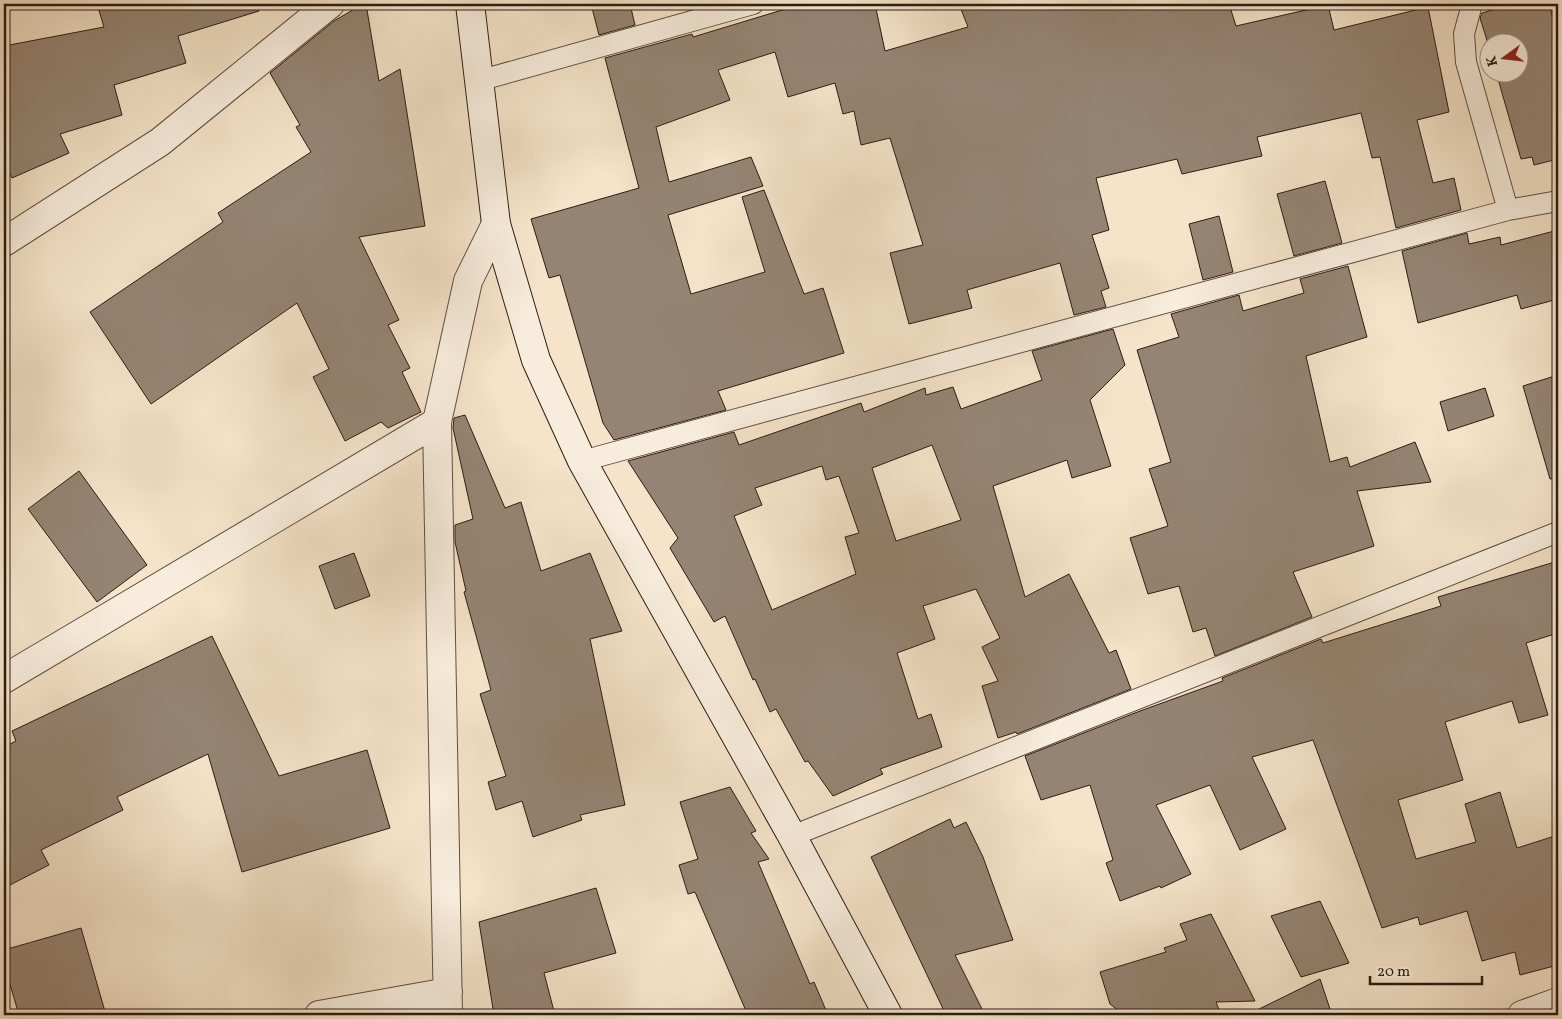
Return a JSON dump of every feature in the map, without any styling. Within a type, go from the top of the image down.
[{"type":"street","points":[[4,242],[160,142],[330,4]]},
{"type":"street","points":[[470,4],[496,224],[536,360],[582,461],[792,836],[888,1015]]},
{"type":"street","points":[[319,1015],[448,1004],[437,422],[468,281],[496,224]]},
{"type":"street","points":[[4,679],[437,422]]},
{"type":"street","points":[[1522,1015],[1558,1002]]},
{"type":"lane","points":[[478,81],[753,4]]},
{"type":"lane","points":[[1472,4],[1464,34],[1466,62],[1508,210]]},
{"type":"lane","points":[[582,461],[1508,210],[1558,201]]},
{"type":"lane","points":[[792,836],[1558,532]]},
{"type":"building","points":[[97,4],[258,4],[259,11],[178,36],[186,63],[114,85],[122,115],[60,134],[69,153],[12,178],[4,160],[4,46],[104,27]]},
{"type":"building","points":[[366,4],[379,81],[400,69],[425,226],[359,237],[399,320],[388,325],[410,368],[402,372],[421,412],[388,428],[381,422],[345,441],[313,377],[329,369],[297,303],[151,404],[90,312],[223,222],[218,213],[311,152],[296,127],[300,125],[270,73],[334,21]]},
{"type":"building","points":[[591,4],[630,4],[635,25],[599,35]]},
{"type":"building","points":[[802,4],[875,4],[885,51],[968,27],[959,4],[1229,4],[1236,26],[1328,5],[1334,30],[1428,7],[1449,112],[1417,120],[1433,183],[1454,178],[1461,210],[1396,228],[1380,157],[1372,158],[1361,113],[1257,137],[1262,156],[1182,174],[1177,159],[1096,178],[1109,230],[1092,235],[1109,288],[1101,291],[1106,307],[1074,315],[1060,263],[967,290],[972,308],[909,324],[890,253],[923,245],[890,138],[861,145],[854,111],[843,114],[835,83],[788,97],[775,52],[718,70],[730,100],[656,127],[669,182],[751,157],[763,186],[668,215],[691,294],[765,272],[742,197],[764,190],[804,294],[823,288],[844,353],[718,391],[726,410],[614,440],[603,423],[560,275],[549,278],[531,219],[639,188],[605,58],[692,34],[693,37]]},
{"type":"building","points":[[1512,4],[1549,4],[1558,36],[1558,159],[1534,165],[1532,157],[1521,159],[1499,82],[1530,82],[1530,32],[1484,32],[1480,18],[1482,13]]},
{"type":"building","points":[[1325,181],[1342,243],[1294,256],[1277,194]]},
{"type":"building","points":[[1219,216],[1233,272],[1203,280],[1189,224]]},
{"type":"building","points":[[1558,230],[1558,299],[1521,309],[1517,295],[1418,323],[1402,251],[1467,233],[1469,244],[1500,237],[1501,245]]},
{"type":"building","points":[[1348,266],[1367,337],[1306,356],[1330,462],[1347,457],[1350,467],[1415,442],[1431,482],[1357,491],[1374,546],[1293,572],[1312,617],[1215,656],[1206,628],[1193,632],[1179,586],[1148,594],[1130,538],[1168,526],[1149,469],[1171,462],[1137,350],[1179,337],[1171,314],[1239,295],[1243,311],[1304,293],[1300,279]]},
{"type":"building","points":[[1113,329],[1125,365],[1090,400],[1111,466],[1072,478],[1067,460],[993,486],[1025,597],[1069,574],[1109,653],[1116,650],[1131,689],[1017,734],[1016,732],[998,738],[982,686],[998,681],[982,647],[1000,638],[976,589],[923,606],[935,639],[897,653],[918,719],[931,714],[942,747],[880,769],[883,774],[833,796],[808,761],[805,762],[776,709],[770,712],[755,679],[753,680],[725,616],[714,622],[670,548],[678,538],[628,461],[734,432],[739,445],[861,403],[864,412],[925,388],[926,395],[953,387],[961,409],[1042,380],[1032,351]],"holes":[[[932,445],[961,520],[896,541],[872,468]],[[822,466],[826,480],[839,476],[859,533],[845,537],[856,574],[772,610],[734,516],[762,505],[755,488]]]},
{"type":"building","points":[[1558,375],[1558,478],[1550,479],[1523,386]]},
{"type":"building","points":[[1485,388],[1494,416],[1448,431],[1440,402]]},
{"type":"building","points":[[465,415],[505,508],[521,502],[541,571],[590,553],[622,631],[590,639],[625,805],[580,815],[582,820],[533,837],[522,801],[496,810],[488,782],[506,776],[480,694],[491,690],[464,592],[466,591],[455,542],[455,525],[473,519],[453,428],[454,418]]},
{"type":"building","points":[[79,471],[147,565],[97,602],[28,509]]},
{"type":"building","points":[[354,553],[370,596],[335,609],[319,566]]},
{"type":"building","points":[[1558,561],[1558,633],[1526,643],[1548,715],[1519,723],[1512,701],[1445,722],[1463,780],[1398,800],[1416,859],[1476,842],[1465,804],[1500,792],[1517,848],[1558,835],[1558,965],[1520,975],[1515,952],[1482,961],[1467,911],[1420,925],[1418,917],[1382,928],[1313,740],[1252,757],[1286,829],[1240,850],[1210,785],[1156,805],[1191,874],[1161,888],[1160,886],[1120,901],[1106,863],[1113,860],[1090,785],[1041,800],[1025,756],[1223,681],[1222,678],[1321,639],[1323,643],[1441,606],[1438,597]]},
{"type":"building","points":[[212,636],[279,776],[367,750],[390,828],[242,872],[208,754],[117,797],[123,810],[41,850],[49,865],[4,888],[4,747],[16,741],[12,731]]},
{"type":"building","points":[[730,787],[756,831],[751,833],[769,859],[758,862],[810,984],[814,982],[828,1015],[736,1015],[746,1011],[695,892],[688,894],[679,865],[698,859],[680,802]]},
{"type":"building","points":[[950,819],[954,828],[966,822],[983,857],[1013,940],[955,955],[985,1015],[946,1015],[871,857]]},
{"type":"building","points":[[596,888],[616,953],[544,973],[555,1015],[494,1015],[479,922]]},
{"type":"building","points":[[1320,901],[1349,963],[1301,977],[1271,916]]},
{"type":"building","points":[[1211,914],[1255,1001],[1216,1002],[1221,1015],[1124,1015],[1110,1004],[1100,972],[1166,952],[1164,948],[1187,940],[1180,924]]},
{"type":"building","points":[[81,928],[106,1015],[19,1015],[4,964],[4,950]]},
{"type":"building","points":[[1320,979],[1332,1015],[1247,1015]]}]
